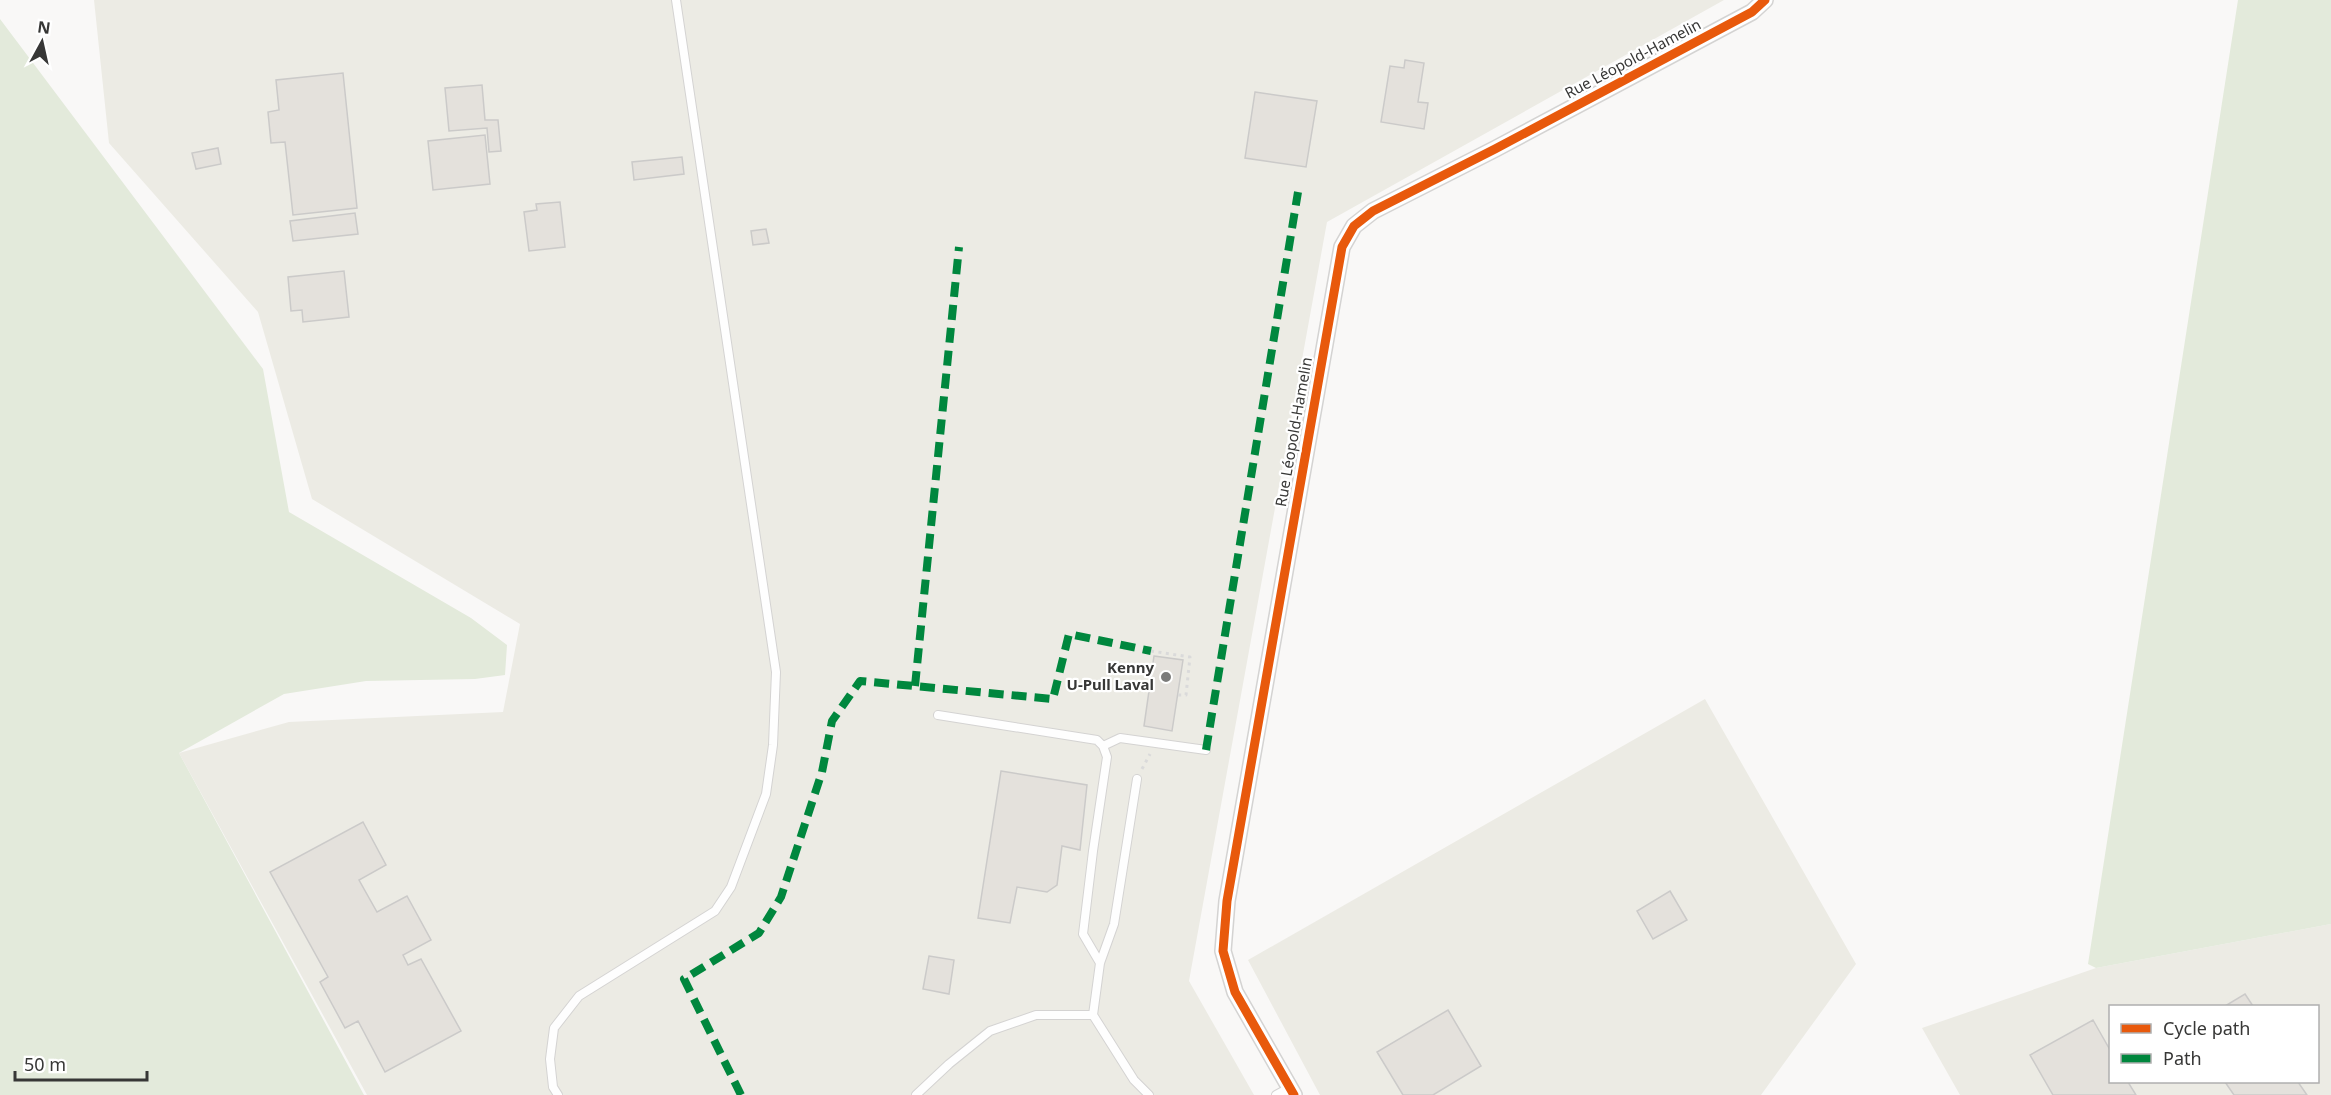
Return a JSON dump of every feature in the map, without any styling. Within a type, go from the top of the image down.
[{"type":"street","name":"Rue Léopold-Hamelin","points":[[1286,1093],[1234,992],[1223,951],[1229,890],[1342,247],[1354,226],[1373,210],[1495,149],[1752,12],[1765,0]]},
{"type":"lane","points":[[558,1095],[553,1087],[550,1059],[554,1028],[579,996],[715,911],[731,886],[766,794],[772,745],[776,672],[676,0]]},
{"type":"lane","points":[[938,715],[1096,740],[1103,746],[1107,757],[1083,934],[1100,963]]},
{"type":"lane","points":[[1103,746],[1120,738],[1206,750]]},
{"type":"lane","points":[[1137,779],[1114,924],[1100,963],[1093,1015],[1134,1080],[1149,1095]]},
{"type":"lane","points":[[916,1095],[948,1064],[990,1031],[1036,1015],[1093,1015]]},
{"type":"path","points":[[1151,651],[1167,656],[1190,657],[1186,695],[1178,694]]},
{"type":"shaded area","points":[[94,0],[1724,0],[1327,222],[1189,981],[1254,1095],[367,1095],[179,753],[289,722],[503,712],[520,624],[312,499],[258,312],[109,143]]},
{"type":"shaded area","points":[[1705,699],[1856,964],[1761,1095],[1320,1095],[1248,960]]},
{"type":"shaded area","points":[[2331,924],[2331,1095],[1960,1095],[1922,1028],[2096,968]]},
{"type":"green space","points":[[2238,0],[2331,0],[2331,924],[2096,968],[2088,964]]},
{"type":"green space","points":[[0,19],[263,369],[289,512],[471,618],[507,645],[505,675],[475,679],[366,681],[284,694],[179,753],[364,1095],[0,1095]]},
{"type":"building","points":[[1405,60],[1424,63],[1418,102],[1428,103],[1424,129],[1381,122],[1390,66],[1404,68]]},
{"type":"building","points":[[343,73],[357,208],[293,215],[285,142],[271,143],[268,112],[279,110],[276,80]]},
{"type":"building","points":[[482,85],[485,120],[498,120],[501,151],[489,152],[487,128],[449,131],[445,88]]},
{"type":"building","points":[[1255,92],[1317,101],[1306,167],[1245,158]]},
{"type":"building","points":[[485,135],[490,184],[433,190],[428,141]]},
{"type":"building","points":[[218,148],[221,164],[196,169],[192,153]]},
{"type":"building","points":[[682,157],[684,174],[634,180],[632,162]]},
{"type":"building","points":[[560,202],[565,247],[529,251],[524,212],[537,210],[536,204]]},
{"type":"building","points":[[355,213],[358,234],[293,241],[290,221]]},
{"type":"building","points":[[766,229],[769,243],[753,245],[751,231]]},
{"type":"building","points":[[344,271],[349,317],[303,322],[302,310],[291,311],[288,277]]},
{"type":"building","name":"Kenny U-Pull Laval","points":[[1154,656],[1183,660],[1172,731],[1144,726]]},
{"type":"building","points":[[1001,771],[1087,785],[1080,850],[1062,846],[1057,885],[1047,892],[1017,887],[1010,923],[978,918]]},
{"type":"building","points":[[363,822],[386,865],[359,880],[377,912],[407,896],[431,940],[403,955],[408,965],[421,959],[461,1031],[385,1072],[358,1021],[345,1028],[320,982],[328,977],[270,872]]},
{"type":"building","points":[[1670,891],[1687,920],[1653,939],[1637,911]]},
{"type":"building","points":[[929,956],[954,960],[949,994],[923,989]]},
{"type":"building","points":[[2245,994],[2252,1005],[2227,1005]]},
{"type":"building","points":[[1448,1010],[1481,1066],[1433,1095],[1403,1095],[1377,1052]]},
{"type":"building","points":[[2093,1020],[2109,1048],[2109,1083],[2129,1083],[2136,1095],[2053,1095],[2030,1055]]},
{"type":"building","points":[[2226,1083],[2299,1083],[2307,1095],[2234,1095]]},
{"type":"marked path","points":[[1206,750],[1298,192]]},
{"type":"marked path","points":[[915,686],[959,247]]},
{"type":"marked path","points":[[741,1095],[684,979],[759,933],[781,897],[822,772],[832,721],[860,681],[1053,699],[1069,634],[1151,651]]},
{"type":"cycle path","points":[[1294,1095],[1235,992],[1223,951],[1227,901],[1342,247],[1354,226],[1373,211],[1495,149],[1752,12],[1765,0]]},
{"type":"place","name":"Kenny U-Pull Laval","points":[[1166,677]]}]
